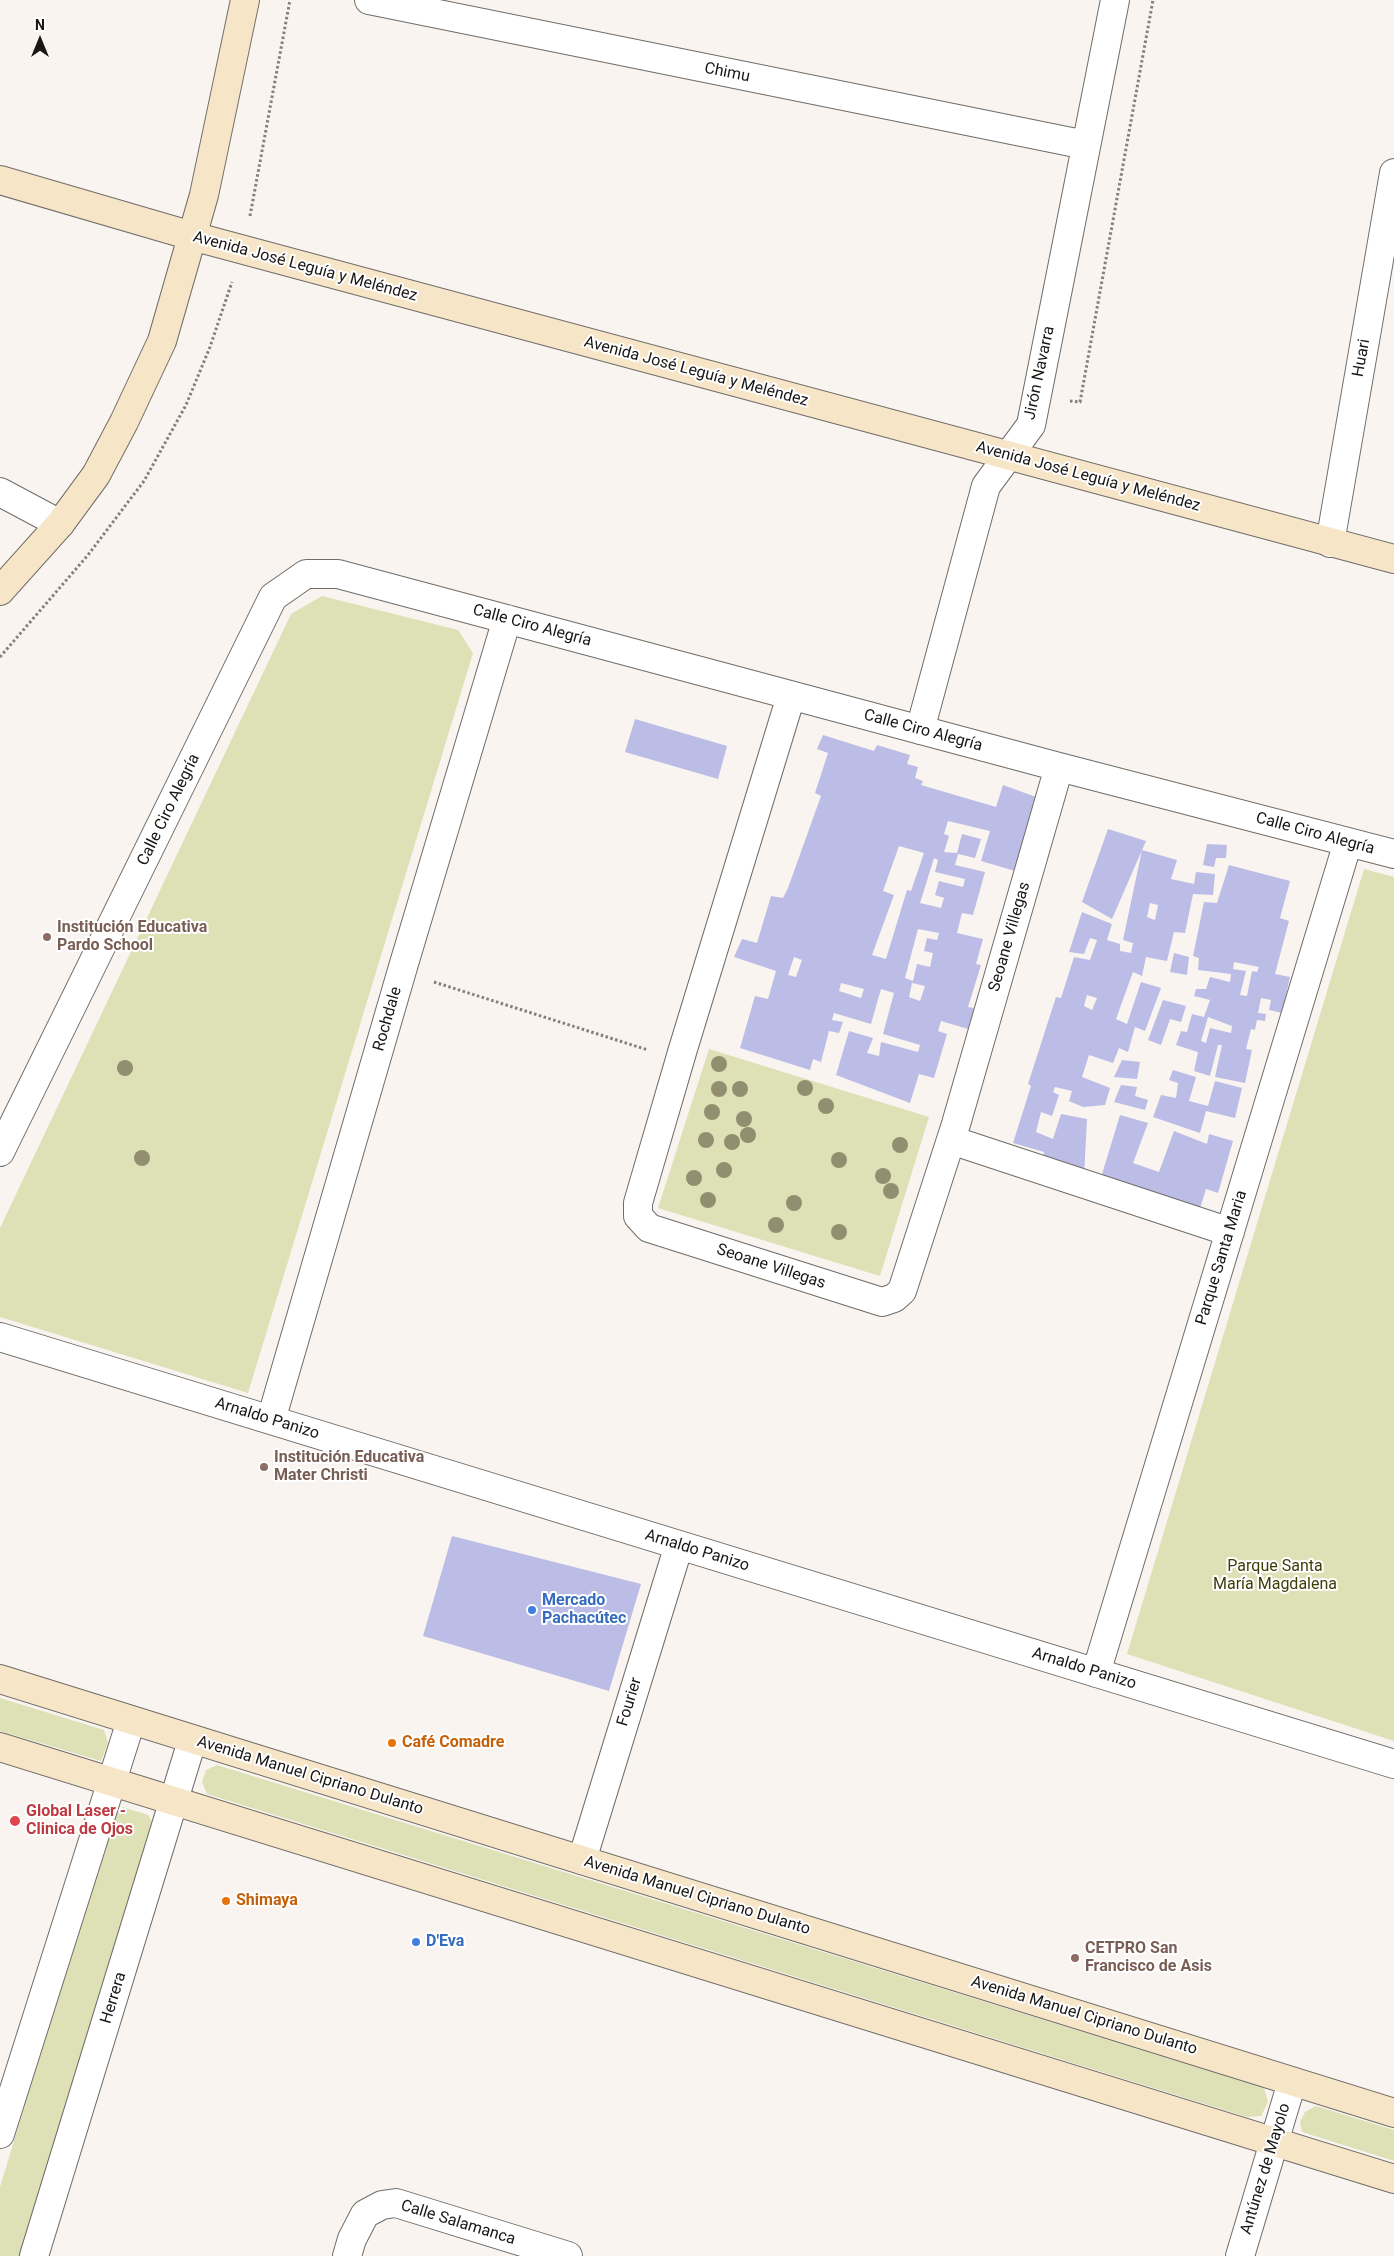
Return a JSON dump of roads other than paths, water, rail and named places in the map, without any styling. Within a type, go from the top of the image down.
[{"type":"main road","points":[[0,591],[60,524],[96,475],[124,422],[162,342],[204,195],[245,0]]},
{"type":"main road","name":"Avenida José Leguía y Meléndez","points":[[0,180],[243,250],[1394,559]]},
{"type":"main road","name":"Avenida Manuel Cipriano Dulanto","points":[[0,1679],[192,1741],[582,1860],[1394,2113]]},
{"type":"main road","points":[[0,1747],[1394,2179]]},
{"type":"street","name":"Chimu","points":[[369,0],[1086,145]]},
{"type":"street","name":"Jirón Navarra","points":[[920,730],[986,486],[1031,425],[1115,0]]},
{"type":"street","name":"Huari","points":[[1330,543],[1394,173]]},
{"type":"street","points":[[0,492],[60,524]]},
{"type":"street","name":"Calle Ciro Alegría","points":[[0,1152],[273,597],[306,574],[338,574],[1059,767],[1394,854]]},
{"type":"street","name":"Rochdale","points":[[272,1420],[402,972],[508,619]]},
{"type":"street","name":"Seoane Villegas","points":[[792,696],[679,1060],[638,1203],[638,1216],[650,1228],[882,1302],[894,1298],[902,1291],[951,1140],[1059,767]]},
{"type":"street","name":"Parque Santa Maria","points":[[1096,1673],[1348,842]]},
{"type":"street","points":[[951,1140],[1230,1232]]},
{"type":"street","name":"Arnaldo Panizo","points":[[0,1337],[1394,1764]]},
{"type":"street","name":"Fourier","points":[[582,1860],[679,1545]]},
{"type":"street","points":[[0,2134],[131,1721]]},
{"type":"street","name":"Herrera","points":[[34,2256],[192,1741]]},
{"type":"street","name":"Antúnez de Mayolo","points":[[1240,2256],[1292,2082]]},
{"type":"street","name":"Calle Salamanca","points":[[347,2256],[352,2239],[365,2214],[382,2204],[396,2203],[568,2256]]},
{"type":"place","name":"Institución Educativa Pardo School","points":[[47,937]]},
{"type":"place","name":"Institución Educativa Mater Christi","points":[[264,1467]]},
{"type":"place","name":"Mercado Pachacútec","points":[[532,1610]]},
{"type":"place","name":"Café Comadre","points":[[392,1743]]},
{"type":"place","name":"Global Laser - Clinica de Ojos","points":[[15,1821]]},
{"type":"place","name":"Shimaya","points":[[226,1901]]},
{"type":"place","name":"D'Eva","points":[[416,1942]]},
{"type":"place","name":"CETPRO San Francisco de Asis","points":[[1075,1958]]},
{"type":"park label","name":"Parque Santa María Magdalena","points":[[1275,1576]]}]
